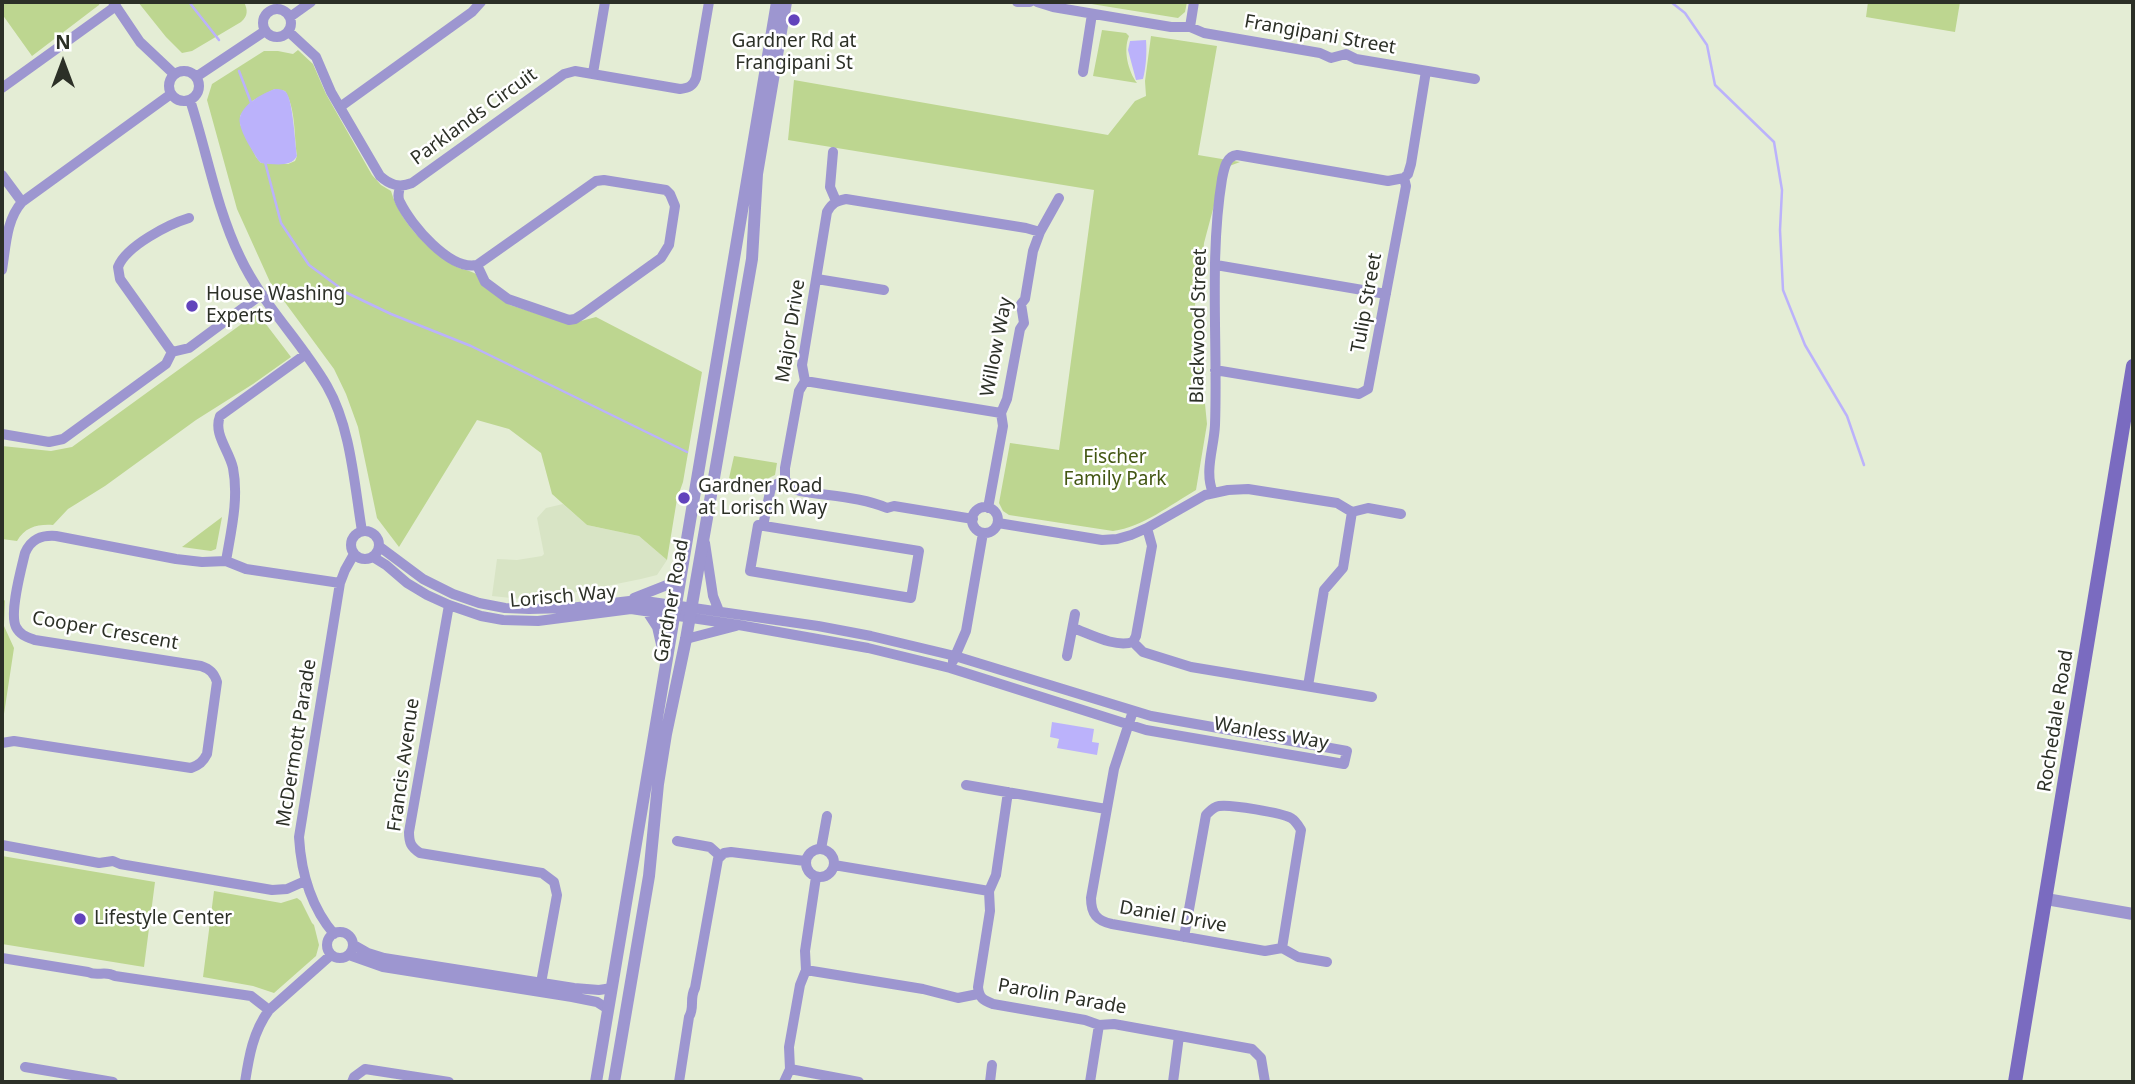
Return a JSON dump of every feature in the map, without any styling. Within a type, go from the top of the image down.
[{"type":"main road","name":"Rochedale Road","points":[[2015,1082],[2133,366]]},
{"type":"street","points":[[263,2],[270,11]]},
{"type":"street","points":[[290,17],[311,2]]},
{"type":"street","points":[[340,107],[472,12],[481,2]]},
{"type":"street","points":[[593,73],[605,2]]},
{"type":"street","name":"Parklands Circuit","points":[[289,32],[316,57],[331,92],[380,176],[400,186],[412,183],[564,74],[575,71],[593,73],[680,89],[688,88],[696,78],[709,2]]},
{"type":"street","name":"Gardner Road","points":[[596,1082],[777,2]]},
{"type":"street","name":"Gardner Road","points":[[614,1082],[649,876],[662,759],[686,639],[750,273],[757,174],[786,2]]},
{"type":"street","points":[[1017,2],[1030,2]]},
{"type":"street","name":"Frangipani Street","points":[[1037,2],[1053,8],[1171,27],[1190,27],[1204,33],[1320,53],[1331,58],[1346,54],[1356,59],[1475,79]]},
{"type":"street","points":[[1190,27],[1194,2]]},
{"type":"street","points":[[2,88],[114,4],[140,41],[174,75]]},
{"type":"street","points":[[279,9],[290,17],[292,25],[289,32],[277,38],[265,31],[264,18],[270,11],[279,9]]},
{"type":"street","points":[[1083,72],[1092,14]]},
{"type":"street","points":[[196,77],[265,31]]},
{"type":"street","points":[[186,71],[196,77],[199,88],[196,95],[190,100],[177,99],[171,94],[170,82],[174,75],[186,71]]},
{"type":"street","name":"Tulip Street","points":[[1215,370],[1359,394],[1368,389],[1406,186],[1404,178],[1411,164],[1426,71]]},
{"type":"street","points":[[2,270],[9,223],[22,202],[171,94]]},
{"type":"street","points":[[190,100],[215,191],[241,261],[306,354],[332,397],[344,430],[362,531]]},
{"type":"street","points":[[833,152],[830,187],[836,201],[846,199],[1040,232]]},
{"type":"street","name":"Blackwood Street","points":[[1213,493],[1209,474],[1215,428],[1216,265],[1222,178],[1228,158],[1237,155],[1388,181],[1404,178]]},
{"type":"street","points":[[2,174],[22,202]]},
{"type":"street","points":[[400,186],[399,201],[425,238],[464,266],[477,265],[596,181],[666,190],[674,199],[669,245],[661,258],[575,319],[562,319],[508,299],[485,282],[477,265]]},
{"type":"street","name":"Willow Way","points":[[988,508],[1003,426],[1001,413],[1007,399],[1020,329],[1024,323],[1021,304],[1040,232],[1059,198]]},
{"type":"street","name":"Major Drive","points":[[785,480],[799,391],[805,381],[803,365],[827,212],[836,201]]},
{"type":"street","points":[[172,352],[120,279],[118,267],[126,254],[171,223],[189,218]]},
{"type":"street","points":[[1216,265],[1386,294]]},
{"type":"street","points":[[817,279],[884,290]]},
{"type":"street","points":[[2,434],[49,442],[63,439],[166,363],[172,352],[189,348],[262,294]]},
{"type":"street","points":[[226,561],[235,482],[231,460],[218,429],[220,416],[306,354]]},
{"type":"street","points":[[805,381],[1001,413]]},
{"type":"street","points":[[763,526],[768,493],[771,487],[785,480],[800,491],[872,501],[887,508],[894,506],[973,519]]},
{"type":"street","points":[[998,523],[1101,540],[1117,539],[1147,528],[1205,495],[1248,489],[1337,503],[1352,512],[1368,508],[1401,514]]},
{"type":"street","points":[[988,508],[995,512],[998,523],[991,532],[983,533],[976,529],[973,519],[978,510],[988,508]]},
{"type":"street","points":[[1308,686],[1324,590],[1343,568],[1352,512]]},
{"type":"street","points":[[758,525],[763,526],[919,551],[911,598],[750,571],[758,525]]},
{"type":"street","points":[[1073,628],[1117,643],[1133,642],[1152,546],[1147,528]]},
{"type":"street","points":[[362,531],[375,534],[378,538],[380,547],[373,557],[365,559],[354,554],[352,550],[352,540],[362,531]]},
{"type":"street","points":[[950,668],[966,631],[983,533]]},
{"type":"street","name":"Cooper Crescent","points":[[2,743],[15,741],[183,767],[197,766],[207,754],[217,690],[215,675],[209,669],[35,640],[22,635],[16,628],[15,608],[25,553],[36,538],[45,535],[176,559],[226,561],[247,569],[340,583]]},
{"type":"street","points":[[703,535],[713,596],[719,611]]},
{"type":"street","name":"Lorisch Way","points":[[380,547],[423,579],[453,594],[505,608],[570,608],[630,599],[672,583],[681,570]]},
{"type":"street","name":"McDermott Parade","points":[[334,934],[305,881],[299,837],[340,583],[354,554]]},
{"type":"street","name":"Lorisch Way","points":[[373,557],[427,596],[481,616],[520,621],[631,609],[675,610]]},
{"type":"street","name":"Lorisch Way","points":[[630,599],[690,612]]},
{"type":"street","name":"Francis Avenue","points":[[449,605],[409,841],[420,853],[542,873],[554,881],[557,895],[541,983]]},
{"type":"street","name":"Gardner Road","points":[[646,610],[657,627],[666,665]]},
{"type":"street","name":"Wanless Way","points":[[719,611],[872,636],[955,656],[1151,716],[1347,751],[1344,764],[1146,730],[950,668],[868,648],[739,625],[690,612],[719,611]]},
{"type":"street","points":[[1068,656],[1075,614]]},
{"type":"street","points":[[686,639],[739,625]]},
{"type":"street","points":[[1133,642],[1143,652],[1191,667],[1372,697]]},
{"type":"street","name":"Daniel Drive","points":[[1133,711],[1114,769],[1106,809],[1091,898],[1091,909],[1096,917],[1112,925],[1265,951],[1282,948],[1298,957],[1327,962]]},
{"type":"street","points":[[966,786],[1106,809]]},
{"type":"street","name":"Parolin Parade","points":[[1008,792],[996,875],[989,891],[990,911],[978,994],[993,1004],[1085,1020],[1099,1025],[1114,1024],[1252,1049],[1263,1064],[1265,1082]]},
{"type":"street","points":[[1184,937],[1206,815],[1212,809],[1229,806],[1282,814],[1298,823],[1301,830],[1282,948]]},
{"type":"street","points":[[821,849],[827,816]]},
{"type":"street","points":[[677,841],[710,847],[720,856]]},
{"type":"street","points":[[2,845],[99,863],[113,860],[120,864],[272,890],[305,881]]},
{"type":"street","points":[[821,849],[832,856],[834,866],[829,874],[816,877],[808,872],[806,861],[810,853],[821,849]]},
{"type":"street","points":[[679,1082],[689,1017],[693,1011],[691,996],[695,988],[716,863],[720,856],[731,852],[806,861]]},
{"type":"street","points":[[834,866],[989,891]]},
{"type":"street","points":[[784,1082],[790,1069],[789,1047],[800,985],[806,970],[805,951],[816,877]]},
{"type":"street","points":[[2046,899],[2133,914]]},
{"type":"street","points":[[343,932],[353,941],[352,950],[341,959],[331,955],[327,947],[334,934],[343,932]]},
{"type":"street","points":[[352,950],[384,958],[541,983],[599,990],[612,988]]},
{"type":"street","points":[[352,950],[383,967],[572,997],[597,1002],[608,1009]]},
{"type":"street","points":[[245,1082],[251,1045],[269,1010],[331,955]]},
{"type":"street","points":[[2,958],[94,975],[108,972],[115,976],[251,996],[269,1010]]},
{"type":"street","points":[[806,970],[923,989],[958,998],[978,994]]},
{"type":"street","points":[[1090,1082],[1099,1025]]},
{"type":"street","points":[[1173,1082],[1179,1036]]},
{"type":"street","points":[[990,1082],[992,1065]]},
{"type":"street","points":[[25,1067],[113,1082]]},
{"type":"street","points":[[352,1082],[354,1077],[365,1069],[449,1082]]},
{"type":"street","points":[[790,1069],[859,1082]]},
{"type":"shaded area","points":[[1146,40],[1143,79],[1136,80],[1128,50],[1130,41]]},
{"type":"shaded area","points":[[275,89],[285,91],[288,97],[297,156],[291,162],[281,164],[261,163],[247,142],[240,118],[246,107],[258,97]]},
{"type":"shaded area","points":[[563,504],[587,525],[639,536],[667,560],[657,575],[641,579],[562,595],[521,599],[492,596],[497,559],[517,560],[542,556],[544,554],[537,518],[546,508]]},
{"type":"shaded area","points":[[1052,722],[1094,729],[1092,742],[1099,743],[1097,755],[1057,748],[1059,739],[1050,737]]},
{"type":"green space","points":[[2,2],[100,2],[32,56],[2,14]]},
{"type":"green space","points":[[138,2],[244,2],[247,13],[241,22],[192,51],[182,53]]},
{"type":"green space","points":[[1079,2],[1187,2],[1185,12],[1178,18]]},
{"type":"green space","points":[[1868,2],[1960,2],[1955,32],[1866,17]]},
{"type":"green space","points":[[1102,30],[1126,33],[1129,36],[1127,60],[1137,83],[1093,76]]},
{"type":"green space","name":"Fischer Family Park","points":[[1151,36],[1217,46],[1198,155],[1240,162],[1224,168],[1204,243],[1200,291],[1195,304],[1207,424],[1196,490],[1146,520],[1113,531],[1009,515],[999,503],[1010,443],[1059,450],[1094,190],[788,140],[794,80],[1108,135],[1135,101],[1146,96],[1145,81]]},
{"type":"green space","points":[[298,50],[313,64],[326,94],[372,175],[391,191],[408,224],[435,252],[455,266],[476,274],[483,286],[510,305],[570,324],[596,317],[702,372],[667,560],[639,536],[587,525],[552,494],[541,453],[509,429],[477,420],[399,547],[377,518],[358,427],[346,394],[334,369],[270,282],[237,209],[207,100],[212,84],[264,51],[293,54]],"holes":[[[275,89],[285,91],[293,114],[297,156],[295,161],[288,164],[261,163],[240,124],[240,116],[252,101]]]},
{"type":"green space","points":[[254,315],[259,315],[291,357],[68,509],[53,525],[32,527],[17,541],[2,539],[2,446],[51,451],[72,447]]},
{"type":"green space","points":[[734,456],[777,463],[775,475],[764,481],[759,492],[727,487]]},
{"type":"green space","points":[[222,517],[216,549],[211,551],[182,547]]},
{"type":"green space","points":[[5,600],[4,626],[14,648],[2,727],[2,602]]},
{"type":"green space","name":"Lifestyle Center","points":[[2,856],[155,882],[144,967],[2,944]]},
{"type":"green space","points":[[214,891],[281,903],[297,898],[314,925],[319,945],[316,956],[274,993],[253,986],[203,977]]},
{"type":"waterway","points":[[189,2],[219,40]]},
{"type":"waterway","points":[[1671,2],[1685,13],[1707,45],[1715,85],[1774,142],[1782,190],[1780,230],[1783,290],[1805,345],[1847,416],[1864,465]]},
{"type":"waterway","points":[[239,71],[252,105]]},
{"type":"waterway","points":[[265,162],[281,223],[309,265],[347,293],[471,346],[687,452]]},
{"type":"place","name":"Gardner Rd at Frangipani St","points":[[794,20]]},
{"type":"place","name":"House Washing Experts","points":[[192,306]]},
{"type":"place","name":"Gardner Road at Lorisch Way","points":[[684,498]]},
{"type":"place","name":"Lifestyle Center","points":[[80,919]]}]
